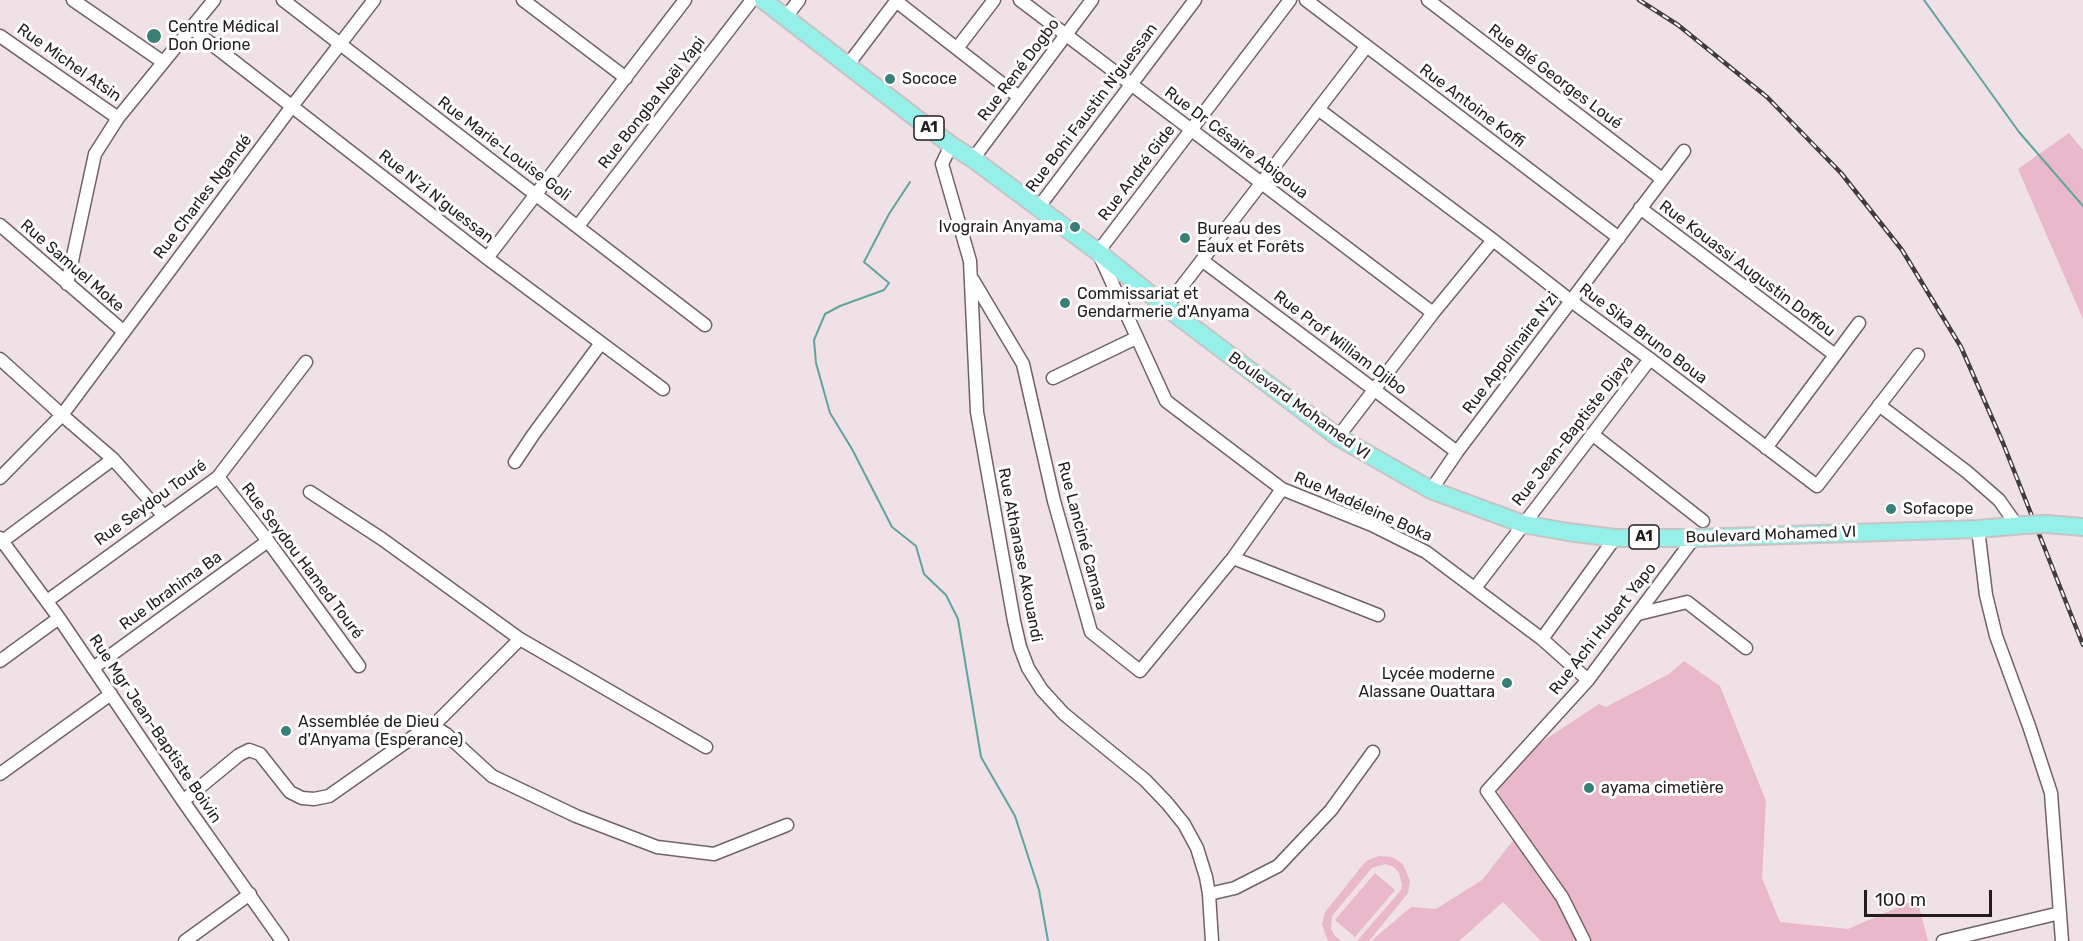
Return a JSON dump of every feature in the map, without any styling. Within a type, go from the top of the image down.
[{"type":"main road","name":"Boulevard Mohamed VI","points":[[763,0],[951,146],[973,159],[1098,252],[1166,308],[1338,437],[1431,490],[1522,524],[1615,538],[1694,538],[1978,529],[2020,524],[2083,527]]},
{"type":"street","points":[[73,0],[163,62]]},
{"type":"street","points":[[67,284],[95,154],[118,118],[214,0]]},
{"type":"street","name":"Rue Marie-Louise Goli","points":[[283,0],[705,325]]},
{"type":"street","name":"Rue Charles Ngandé","points":[[0,478],[62,415],[292,105],[374,0]]},
{"type":"street","points":[[524,0],[626,78]]},
{"type":"street","points":[[487,258],[685,0]]},
{"type":"street","name":"Rue Bongba Noël Yapi","points":[[578,226],[752,0]]},
{"type":"street","points":[[786,17],[799,0]]},
{"type":"street","points":[[847,66],[897,0],[1020,96]]},
{"type":"street","points":[[958,47],[994,0]]},
{"type":"street","name":"Rue Dr Césaire Abigoua","points":[[1020,0],[1433,313]]},
{"type":"street","name":"Rue René Dogbo","points":[[973,159],[1092,0]]},
{"type":"street","name":"Rue Bohi Faustin N'guessan","points":[[1038,208],[1195,0]]},
{"type":"street","name":"Rue André Gide","points":[[1098,252],[1290,0]]},
{"type":"street","name":"Rue Antoine Koffi","points":[[1306,0],[1619,238]]},
{"type":"street","name":"Rue Blé Georges Loué","points":[[1428,0],[1662,179]]},
{"type":"street","name":"Rue N'zi N'guessan","points":[[191,28],[487,258],[663,389]]},
{"type":"street","name":"Rue Michel Atsin","points":[[0,36],[118,118]]},
{"type":"street","points":[[1166,308],[1366,47]]},
{"type":"street","name":"Rue Sika Bruno Boua","points":[[1318,109],[1817,486],[1918,355]]},
{"type":"street","name":"Rue Athanase Akouandi","points":[[951,146],[942,164],[970,261],[977,412],[1020,647],[1028,668],[1042,690],[1064,714],[1144,780],[1167,803],[1184,825],[1197,848],[1209,894],[1212,941]]},
{"type":"street","name":"Rue Appolinaire N'zi","points":[[1431,490],[1456,452],[1684,151]]},
{"type":"street","name":"Rue Kouassi Augustin Doffou","points":[[1640,208],[1835,355]]},
{"type":"street","name":"Rue Samuel Moke","points":[[0,225],[123,332]]},
{"type":"street","points":[[1338,437],[1433,313],[1493,240]]},
{"type":"street","name":"Rue Madéleine Boka","points":[[1098,252],[1166,401],[1282,489],[1372,525],[1426,552],[1542,639],[1588,680]]},
{"type":"street","name":"Rue Prof William Djibo","points":[[1203,261],[1456,452]]},
{"type":"street","name":"Rue Lanciné Camara","points":[[972,279],[1023,364],[1054,501],[1091,632],[1140,671],[1233,558],[1282,489]]},
{"type":"street","points":[[1766,448],[1859,323]]},
{"type":"street","points":[[1053,378],[1136,338]]},
{"type":"street","points":[[515,462],[602,343]]},
{"type":"street","name":"Rue Jean-Baptiste Djaya","points":[[1474,588],[1650,358]]},
{"type":"street","points":[[0,359],[113,459],[163,515]]},
{"type":"street","name":"Rue Seydou Touré","points":[[46,601],[218,477],[306,362]]},
{"type":"street","points":[[1879,405],[1967,472],[1999,500],[2020,524]]},
{"type":"street","points":[[1592,434],[1703,521]]},
{"type":"street","points":[[1,541],[113,459]]},
{"type":"street","name":"Rue Seydou Hamed Touré","points":[[218,477],[268,540],[359,666]]},
{"type":"street","points":[[310,492],[382,539],[520,639],[706,747]]},
{"type":"street","points":[[1978,529],[1986,595],[1996,636],[2051,793],[2062,941]]},
{"type":"street","points":[[1542,639],[1615,538]]},
{"type":"street","name":"Rue Achi Hubert Yapo","points":[[1584,941],[1562,897],[1487,791],[1588,680],[1694,538]]},
{"type":"street","name":"Rue Ibrahima Ba","points":[[93,668],[268,540]]},
{"type":"street","name":"Rue Mgr Jean-Baptiste Boivin","points":[[1,541],[59,618],[183,801],[282,941]]},
{"type":"street","points":[[1233,558],[1378,615]]},
{"type":"street","points":[[1638,614],[1687,602],[1746,648]]},
{"type":"street","points":[[0,661],[59,618]]},
{"type":"street","points":[[183,801],[239,755],[249,750],[260,754],[290,792],[308,799],[329,796],[420,732],[433,726],[520,639]]},
{"type":"street","points":[[0,773],[111,694]]},
{"type":"street","points":[[433,726],[446,734],[492,776],[576,816],[657,847],[714,854],[787,825]]},
{"type":"street","points":[[1209,894],[1235,888],[1278,866],[1331,810],[1373,752]]},
{"type":"street","points":[[185,941],[250,894]]},
{"type":"street","points":[[1942,941],[2060,913]]},
{"type":"shaded area","points":[[2069,133],[2083,150],[2083,319],[2018,169]]},
{"type":"shaded area","points":[[1684,661],[1720,686],[1766,801],[1762,878],[1780,922],[1848,929],[1917,899],[1928,941],[1541,941],[1503,902],[1459,941],[1371,941],[1411,907],[1436,909],[1482,880],[1519,833],[1499,796],[1498,786],[1525,753],[1599,704],[1606,707],[1669,674]]},
{"type":"shaded area","points":[[1379,856],[1392,857],[1403,864],[1410,881],[1408,893],[1369,941],[1357,941],[1401,890],[1399,873],[1394,867],[1385,864],[1372,868],[1332,916],[1331,929],[1341,941],[1328,941],[1322,925],[1325,912],[1366,861]]},
{"type":"shaded area","points":[[1375,873],[1395,890],[1355,937],[1335,920]]},
{"type":"waterway","points":[[1924,0],[2019,132],[2083,206]]},
{"type":"waterway","points":[[910,182],[889,214],[864,262],[889,283],[884,290],[825,314],[814,340],[816,363],[830,413],[852,449],[892,527],[916,546],[924,574],[946,595],[958,619],[981,757],[1015,816],[1039,890],[1048,941]]},
{"type":"railway","points":[[1639,0],[1678,25],[1767,97],[1841,173],[1902,250],[1961,347],[2003,443],[2083,645]]},
{"type":"place","name":"Centre Médical Don Orione","points":[[154,36]]},
{"type":"place","name":"Sococe","points":[[890,79]]},
{"type":"place","name":"Ivograin Anyama","points":[[1075,227]]},
{"type":"place","name":"Bureau des Eaux et Forêts","points":[[1185,238]]},
{"type":"place","name":"Commissariat et Gendarmerie d'Anyama","points":[[1065,303]]},
{"type":"place","name":"Sofacope","points":[[1891,509]]},
{"type":"place","name":"Lycée moderne Alassane Ouattara","points":[[1507,683]]},
{"type":"place","name":"Assemblée de Dieu d'Anyama (Esperance)","points":[[286,731]]},
{"type":"place","name":"ayama cimetière","points":[[1589,788]]}]
